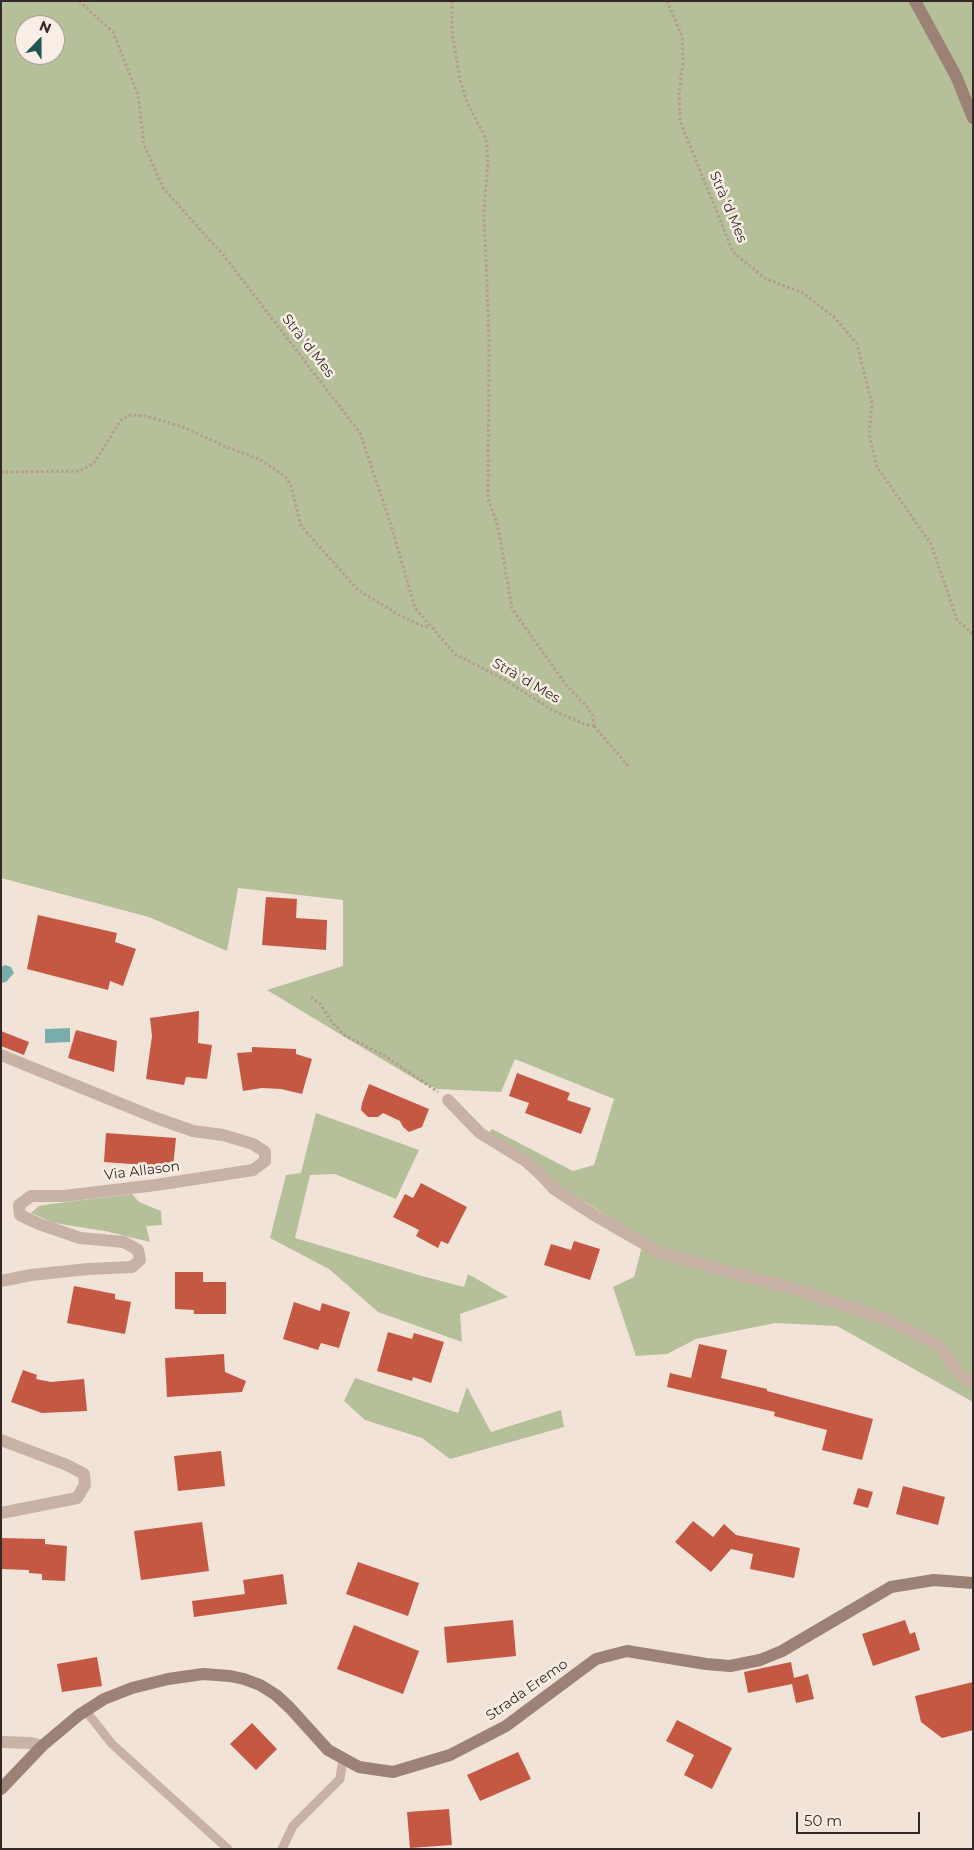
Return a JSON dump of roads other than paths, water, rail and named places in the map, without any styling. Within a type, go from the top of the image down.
[{"type":"main road","points":[[915,1],[956,76],[973,118]]},
{"type":"main road","name":"Strada Eremo","points":[[1,1790],[42,1746],[79,1715],[104,1699],[132,1688],[168,1679],[203,1674],[244,1679],[260,1685],[276,1695],[290,1708],[328,1750],[359,1766],[393,1772],[450,1756],[506,1726],[596,1659],[627,1651],[730,1666],[760,1660],[782,1651],[891,1587],[934,1580],[973,1584]]},
{"type":"street","name":"Via Allason","points":[[1,1055],[156,1118],[193,1131],[223,1135],[253,1144],[264,1152],[265,1161],[253,1170],[156,1185],[64,1196],[31,1196],[19,1205],[20,1215],[39,1224],[80,1238],[124,1242],[138,1250],[140,1260],[132,1267],[31,1275],[1,1281]]},
{"type":"street","points":[[448,1100],[480,1132],[527,1162],[554,1189],[594,1216],[660,1253],[796,1290],[886,1319],[943,1349],[959,1375],[973,1382]]},
{"type":"street","points":[[1,1440],[67,1465],[84,1474],[85,1485],[77,1498],[1,1513]]},
{"type":"street","points":[[1,1742],[32,1743],[42,1746]]},
{"type":"lane","points":[[86,1711],[112,1744],[228,1849]]},
{"type":"lane","points":[[282,1849],[293,1826],[340,1779],[343,1758]]},
{"type":"water","points":[[5,965],[11,967],[14,973],[6,982],[1,983],[1,967]]},
{"type":"water","points":[[70,1028],[70,1042],[45,1043],[45,1029]]}]
